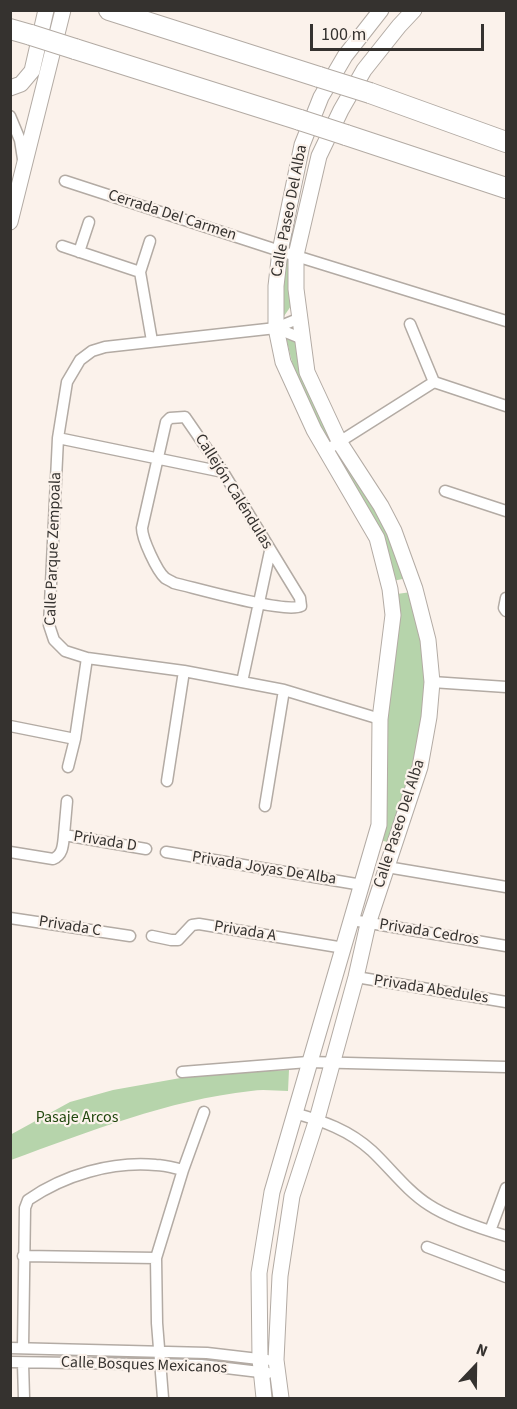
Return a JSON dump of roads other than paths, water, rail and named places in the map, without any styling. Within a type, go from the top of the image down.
[{"type":"highway","points":[[109,10],[370,93],[507,142]]},
{"type":"highway","points":[[10,29],[507,188]]},
{"type":"street","points":[[10,88],[21,84],[32,71],[46,10]]},
{"type":"street","points":[[10,222],[15,181],[24,166],[63,10]]},
{"type":"street","name":"Calle Paseo Del Alba","points":[[264,1398],[259,1274],[272,1191],[379,825],[380,719],[393,615],[390,589],[377,538],[325,451],[283,362],[276,328],[276,286],[280,250],[302,145],[321,97],[345,56],[381,10]]},
{"type":"street","name":"Calle Paseo Del Alba","points":[[281,1398],[277,1367],[280,1276],[292,1196],[317,1119],[356,977],[368,924],[420,767],[429,717],[432,682],[428,640],[415,589],[394,531],[381,506],[340,443],[307,372],[296,289],[296,255],[319,156],[364,70],[414,10]]},
{"type":"street","points":[[10,116],[20,140],[24,166]]},
{"type":"street","name":"Cerrada Del Carmen","points":[[65,181],[507,321]]},
{"type":"street","points":[[79,252],[89,222]]},
{"type":"street","points":[[150,241],[140,272],[152,340]]},
{"type":"street","points":[[62,246],[140,272]]},
{"type":"street","name":"Calle Parque Zempoala","points":[[300,318],[276,328],[105,347],[92,351],[80,360],[67,382],[58,438],[49,625],[54,639],[65,651],[87,658],[184,671],[284,690],[380,719]]},
{"type":"street","points":[[410,324],[434,382],[507,406]]},
{"type":"street","name":"Calle Parque Zempoala","points":[[276,328],[303,339]]},
{"type":"street","points":[[325,451],[434,382]]},
{"type":"street","name":"Callejón Caléndulas","points":[[185,417],[223,472],[300,598],[301,606],[296,609],[259,603],[174,583],[165,578],[142,533],[157,458],[168,420],[185,417]]},
{"type":"street","points":[[58,438],[223,472]]},
{"type":"street","points":[[445,491],[507,511]]},
{"type":"street","points":[[243,682],[270,551]]},
{"type":"street","points":[[390,589],[401,582],[415,589]]},
{"type":"street","points":[[507,598],[504,608],[507,611]]},
{"type":"street","points":[[68,767],[75,739],[87,658]]},
{"type":"street","points":[[167,781],[184,671]]},
{"type":"street","points":[[432,682],[507,687]]},
{"type":"street","points":[[265,806],[284,690]]},
{"type":"street","points":[[10,726],[75,739]]},
{"type":"street","points":[[64,835],[67,801]]},
{"type":"street","name":"Privada D","points":[[10,852],[53,859],[62,851],[64,835],[146,849]]},
{"type":"street","name":"Privada Joyas De Alba","points":[[166,852],[362,885]]},
{"type":"street","points":[[387,867],[507,887]]},
{"type":"street","name":"Privada C","points":[[10,918],[130,936]]},
{"type":"street","name":"Privada Cedros","points":[[352,920],[507,946]]},
{"type":"street","name":"Privada A","points":[[152,936],[177,939],[192,925],[199,924],[344,948]]},
{"type":"street","name":"Privada Abedules","points":[[356,977],[507,1002]]},
{"type":"street","points":[[182,1072],[308,1062],[507,1067]]},
{"type":"street","points":[[163,1398],[158,1351],[156,1258],[183,1170],[204,1113]]},
{"type":"street","points":[[294,1113],[342,1129],[371,1150],[414,1194],[431,1207],[507,1236]]},
{"type":"street","points":[[23,1348],[23,1256],[25,1208],[28,1200],[75,1175],[118,1166],[156,1165],[183,1170]]},
{"type":"street","points":[[490,1231],[507,1188]]},
{"type":"street","points":[[427,1247],[507,1277]]},
{"type":"street","points":[[23,1256],[156,1258]]},
{"type":"street","name":"Calle Bosques Mexicanos","points":[[10,1348],[207,1353],[261,1366]]},
{"type":"street","name":"Calle Bosques Mexicanos","points":[[10,1362],[277,1367]]},
{"type":"street","points":[[22,1362],[24,1398]]},
{"type":"park label","name":"Pasaje Arcos","points":[[77,1118]]}]
